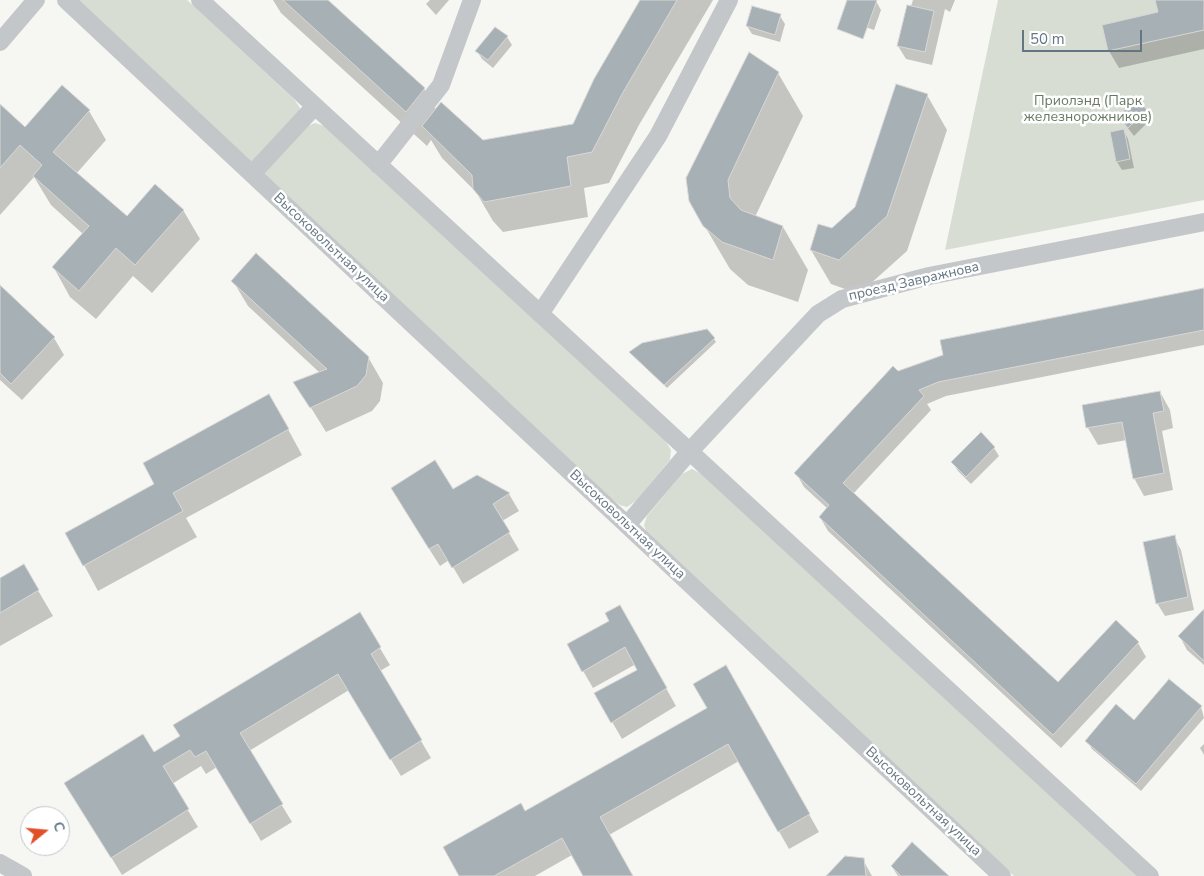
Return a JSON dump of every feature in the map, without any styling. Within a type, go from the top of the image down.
[{"type":"street","points":[[0,42],[36,0]]},
{"type":"street","name":"Высоковольтная улица","points":[[66,0],[1002,876]]},
{"type":"street","points":[[200,0],[1150,876]]},
{"type":"street","points":[[378,165],[441,85],[472,0]]},
{"type":"street","points":[[540,314],[658,136],[729,0]]},
{"type":"street","points":[[252,174],[315,106]]},
{"type":"street","name":"проезд Завражнова","points":[[627,525],[689,452],[818,314],[842,299],[929,276],[1204,222]]},
{"type":"street","points":[[0,863],[23,876]]},
{"type":"green space","points":[[75,0],[187,0],[294,99],[300,108],[299,118],[254,161],[245,161]]},
{"type":"green space","name":"Приолэнд (Парк железнорожников)","points":[[998,0],[1204,0],[1204,200],[945,250]]},
{"type":"green space","points":[[315,123],[327,127],[665,440],[671,450],[670,460],[637,500],[627,507],[620,505],[609,497],[262,173],[302,128]]},
{"type":"green space","points":[[692,469],[702,474],[1138,876],[1014,876],[647,534],[644,525],[647,516],[682,474]]},
{"type":"building","points":[[283,0],[328,0],[425,88],[406,112]]},
{"type":"building","points":[[640,0],[677,0],[622,94],[592,152],[567,157],[571,186],[484,202],[473,189],[472,175],[422,126],[441,102],[483,140],[573,124],[594,79]]},
{"type":"building","points":[[847,0],[877,0],[863,39],[837,29]]},
{"type":"building","points":[[1155,0],[1204,0],[1204,30],[1108,51],[1102,25],[1158,12]]},
{"type":"building","points":[[907,5],[934,11],[925,52],[897,46]]},
{"type":"building","points":[[752,6],[781,14],[775,35],[746,26]]},
{"type":"building","points":[[495,27],[508,36],[488,60],[475,51]]},
{"type":"building","points":[[749,52],[779,72],[728,180],[730,198],[741,210],[783,226],[773,260],[722,242],[703,226],[689,201],[686,178]]},
{"type":"building","points":[[896,84],[928,94],[887,216],[839,260],[810,250],[818,224],[832,228],[855,207]]},
{"type":"building","points":[[62,85],[90,110],[53,152],[127,216],[155,184],[184,210],[135,265],[116,248],[79,291],[52,267],[89,226],[33,176],[42,165],[20,145],[0,168],[0,104],[25,127]]},
{"type":"building","points":[[1137,99],[1147,110],[1128,128],[1118,116]]},
{"type":"building","points":[[1124,129],[1130,159],[1116,162],[1110,132]]},
{"type":"building","points":[[256,253],[369,357],[366,375],[357,386],[310,408],[293,382],[327,369],[231,281]]},
{"type":"building","points":[[0,285],[55,337],[11,384],[0,373]]},
{"type":"building","points":[[1204,288],[1204,330],[938,382],[919,390],[924,396],[843,483],[1058,682],[1116,620],[1139,642],[1053,735],[819,517],[829,505],[794,473],[893,366],[898,371],[943,355],[940,340]]},
{"type":"building","points":[[707,329],[715,338],[664,385],[629,352],[642,343]]},
{"type":"building","points":[[1160,391],[1164,411],[1153,413],[1164,473],[1133,479],[1122,422],[1086,428],[1082,405]]},
{"type":"building","points":[[269,394],[289,429],[173,493],[183,511],[83,566],[65,533],[154,484],[143,463]]},
{"type":"building","points":[[981,432],[995,447],[966,477],[951,462]]},
{"type":"building","points":[[435,460],[453,489],[477,475],[510,493],[493,504],[510,532],[452,568],[438,544],[429,549],[391,488]]},
{"type":"building","points":[[1175,535],[1188,597],[1156,604],[1143,542]]},
{"type":"building","points":[[24,564],[39,590],[0,613],[0,578]]},
{"type":"building","points":[[620,605],[667,688],[611,723],[594,693],[637,670],[625,647],[582,672],[567,644],[609,621],[605,613]]},
{"type":"building","points":[[1204,609],[1204,661],[1178,636]]},
{"type":"building","points":[[360,612],[381,647],[371,654],[422,740],[390,760],[338,674],[240,733],[283,804],[250,824],[206,751],[195,757],[190,750],[163,766],[189,809],[111,858],[64,783],[143,734],[154,752],[180,736],[173,725]]},
{"type":"building","points":[[726,665],[810,814],[778,832],[728,744],[600,817],[633,876],[583,876],[562,838],[494,876],[459,876],[443,847],[521,803],[525,811],[707,708],[693,684]]},
{"type":"building","points":[[1169,679],[1202,706],[1136,784],[1085,741],[1116,704],[1134,720]]},
{"type":"building","points":[[912,842],[949,876],[901,876],[891,866]]},
{"type":"building","points":[[845,856],[864,858],[866,876],[826,876]]}]
